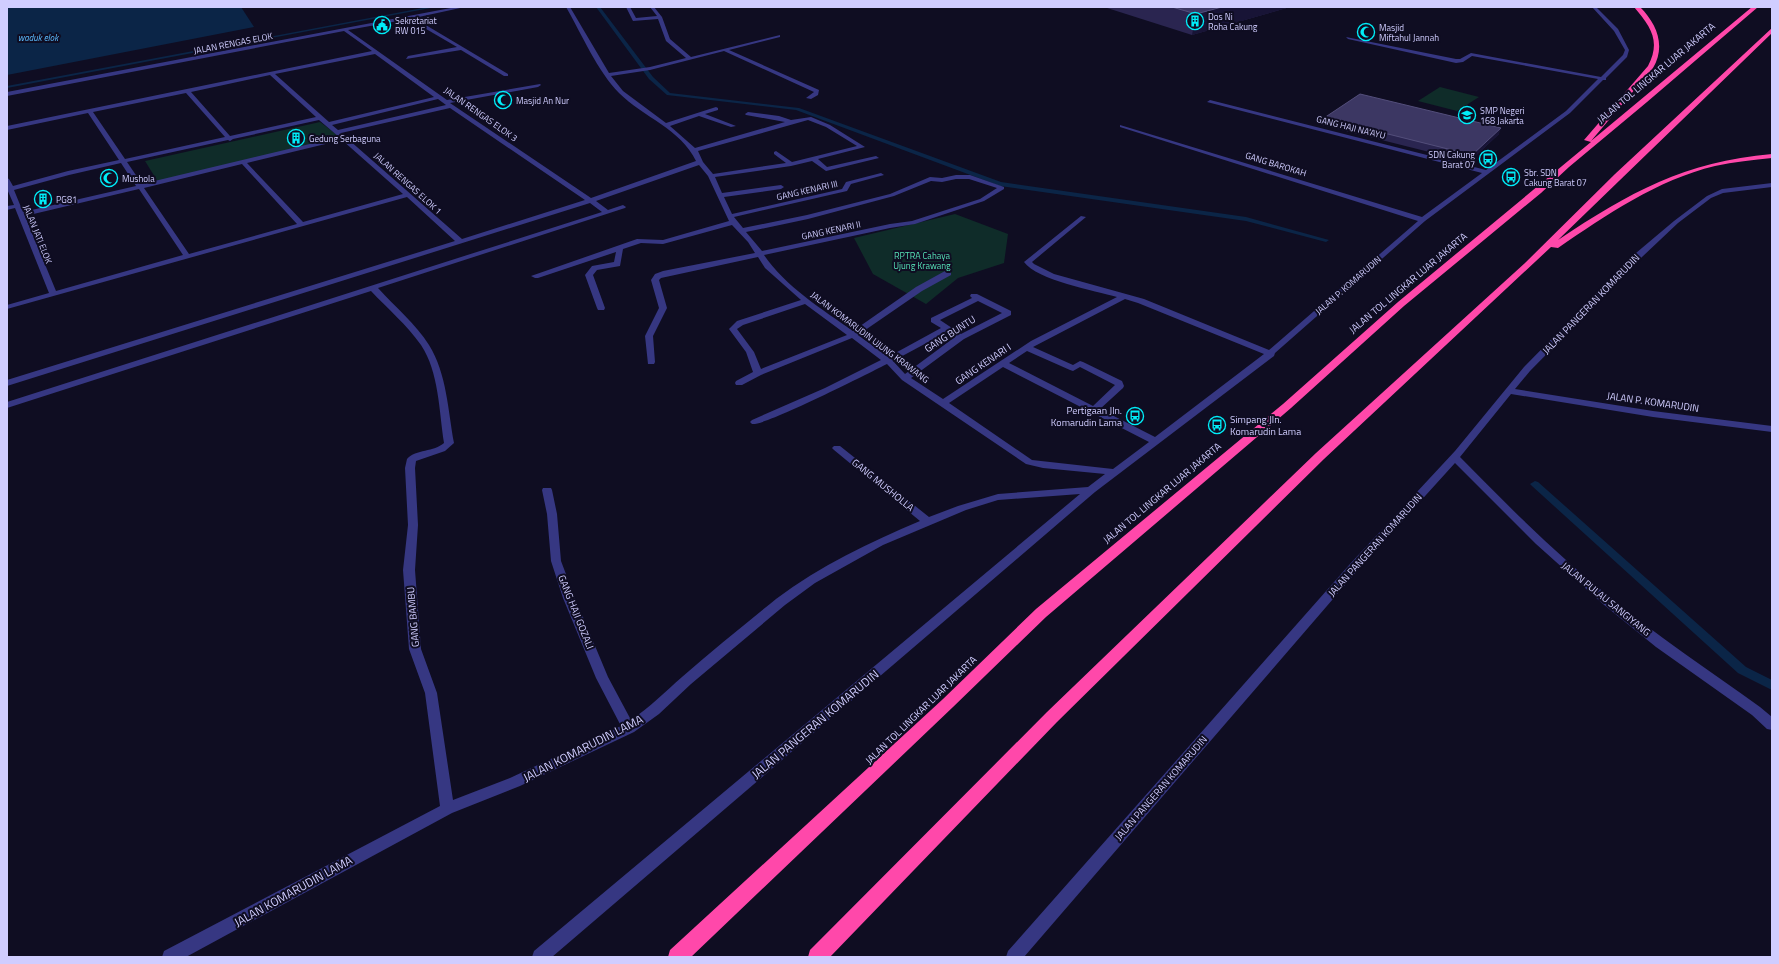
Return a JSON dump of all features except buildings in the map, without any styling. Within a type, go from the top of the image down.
[{"type":"highway","points":[[1566,165],[1651,67],[1656,58],[1657,41],[1652,25],[1637,7]]},
{"type":"highway","name":"JALAN TOL LINGKAR LUAR JAKARTA","points":[[677,957],[948,703],[1041,613],[1287,406],[1401,304],[1538,191],[1566,165],[1755,7]]},
{"type":"highway","points":[[817,957],[1052,717],[1320,456],[1528,265],[1618,176],[1772,30]]},
{"type":"highway","points":[[1528,265],[1598,216],[1657,184],[1711,164],[1736,159],[1772,156]]},
{"type":"street","name":"JALAN RENGAS ELOK","points":[[7,94],[463,7]]},
{"type":"street","name":"JALAN KOMARUDIN UJUNG KRAWANG","points":[[568,7],[607,75],[626,98],[666,125],[694,150],[700,162],[711,176],[732,219],[781,280],[806,301],[888,360],[905,378],[1029,462],[1043,465],[1116,472]]},
{"type":"street","points":[[628,7],[634,19],[660,17]]},
{"type":"street","points":[[652,7],[660,17],[668,40],[690,59]]},
{"type":"street","name":"JALAN P. KOMARUDIN","points":[[1091,490],[1271,354],[1423,220],[1568,112],[1604,79],[1625,56],[1627,50],[1616,30],[1594,7]]},
{"type":"street","points":[[410,17],[506,75]]},
{"type":"street","name":"JALAN RENGAS ELOK 3","points":[[345,30],[448,104],[607,212]]},
{"type":"street","points":[[607,75],[670,64],[778,36]]},
{"type":"street","points":[[1348,38],[1456,61],[1461,61],[1471,54],[1604,79]]},
{"type":"street","points":[[408,58],[462,48]]},
{"type":"street","points":[[725,50],[817,91],[816,94],[809,98]]},
{"type":"street","points":[[7,128],[376,52]]},
{"type":"street","name":"JALAN RENGAS ELOK 1","points":[[271,74],[460,241]]},
{"type":"street","points":[[337,132],[448,104],[538,84]]},
{"type":"street","points":[[187,91],[230,139]]},
{"type":"street","points":[[328,124],[439,97]]},
{"type":"street","name":"GANG HAJI NA'AYU","points":[[1210,102],[1486,172]]},
{"type":"street","points":[[666,125],[716,109]]},
{"type":"street","points":[[89,111],[122,162],[188,257]]},
{"type":"street","points":[[748,114],[773,117],[791,122]]},
{"type":"street","points":[[701,115],[733,126]]},
{"type":"street","points":[[9,192],[68,173],[230,139],[320,118]]},
{"type":"street","points":[[694,150],[768,130],[803,118],[814,120],[828,126],[862,147],[791,164],[711,176]]},
{"type":"street","name":"GANG BAROKAH","points":[[1122,126],[1423,220]]},
{"type":"street","points":[[21,215],[344,138]]},
{"type":"street","points":[[776,153],[791,164]]},
{"type":"street","points":[[814,159],[826,169],[876,158]]},
{"type":"street","points":[[244,162],[302,225]]},
{"type":"street","points":[[7,383],[590,201],[700,162]]},
{"type":"street","name":"GANG KENARI III","points":[[732,219],[845,190],[848,183],[881,175]]},
{"type":"street","name":"GANG KENARI II","points":[[651,362],[649,336],[663,308],[655,280],[658,276],[666,273],[890,226],[905,225],[939,216],[982,200],[1002,188],[970,177],[956,177],[942,180],[930,179],[892,195],[808,217],[741,231]]},
{"type":"street","name":"JALAN JATI ELOK","points":[[7,180],[9,192],[21,215],[53,294]]},
{"type":"street","name":"JALAN PANGERAN KOMARUDIN","points":[[1014,957],[1348,573],[1456,455],[1506,394],[1639,254],[1694,208],[1722,191],[1772,185]]},
{"type":"street","points":[[721,196],[781,187]]},
{"type":"street","points":[[7,307],[408,195]]},
{"type":"street","points":[[7,208],[17,206]]},
{"type":"street","points":[[7,405],[623,207]]},
{"type":"street","points":[[1083,217],[1028,262],[1031,266],[1052,276],[1107,290],[1124,297],[1141,301],[1271,354]]},
{"type":"street","points":[[535,276],[640,241],[664,242],[732,219]]},
{"type":"street","points":[[601,308],[590,275],[595,268],[617,264],[620,247]]},
{"type":"street","points":[[739,383],[758,373],[853,335],[919,289],[948,272]]},
{"type":"street","name":"GANG BAMBU","points":[[373,288],[425,345],[432,361],[438,383],[449,443],[446,447],[421,454],[411,460],[410,468],[413,525],[409,570],[415,649],[431,693],[447,809]]},
{"type":"street","name":"GANG BUNTU","points":[[905,378],[961,337],[1008,313],[975,296],[934,320],[947,328]]},
{"type":"street","name":"GANG KENARI I","points":[[943,403],[1004,364],[1030,345],[1124,297]]},
{"type":"street","points":[[758,373],[750,352],[733,329],[740,323],[806,301]]},
{"type":"street","points":[[755,422],[888,360],[947,328],[961,337]]},
{"type":"street","points":[[1030,345],[1073,368],[1080,364],[1119,383],[1120,386],[1094,410]]},
{"type":"street","points":[[1004,364],[1155,441]]},
{"type":"street","name":"JALAN P. KOMARUDIN","points":[[1506,394],[1772,429]]},
{"type":"street","name":"GANG MUSHOLLA","points":[[837,448],[928,522]]},
{"type":"street","name":"JALAN PULAU SANGIYANG","points":[[1456,455],[1502,505],[1564,565],[1592,589],[1630,621],[1733,694],[1772,724]]},
{"type":"street","name":"GANG HAJI GOZALI","points":[[547,490],[552,514],[556,561],[602,678],[629,728]]},
{"type":"street","name":"JALAN PANGERAN KOMARUDIN","points":[[540,957],[1091,490]]},
{"type":"street","name":"JALAN KOMARUDIN LAMA","points":[[170,957],[447,809],[515,782],[629,728],[655,710],[753,624],[811,580],[879,542],[962,508],[998,497],[1091,490]]},
{"type":"green space","points":[[1440,87],[1479,97],[1457,111],[1418,101]]},
{"type":"green space","points":[[320,122],[340,137],[158,182],[145,161]]},
{"type":"green space","name":"RPTRA Cahaya Ujung Krawang","points":[[955,214],[1008,234],[1004,263],[958,278],[926,304],[873,274],[854,238]]},
{"type":"water","name":"waduk elok","points":[[7,7],[241,7],[254,27],[7,75]]},
{"type":"waterway","points":[[7,87],[434,7]]},
{"type":"waterway","points":[[598,7],[651,78],[669,94],[797,109],[1000,184],[1246,219],[1326,240]]},
{"type":"waterway","points":[[1535,484],[1742,670],[1772,685]]},
{"type":"place","name":"Dos Ni Roha Cakung","points":[[1195,21]]},
{"type":"place","name":"Sekretariat RW 015","points":[[382,25]]},
{"type":"place","name":"Masjid Miftahul Jannah","points":[[1366,32]]},
{"type":"place","name":"Masjid An Nur","points":[[503,100]]},
{"type":"place","name":"SMP Negeri 168 Jakarta","points":[[1467,115]]},
{"type":"place","name":"Gedung Serbaguna","points":[[296,138]]},
{"type":"place","name":"SDN Cakung Barat 07","points":[[1488,159]]},
{"type":"place","name":"Sbr. SDN Cakung Barat 07","points":[[1511,177]]},
{"type":"place","name":"Mushola","points":[[109,178]]},
{"type":"place","name":"PG81","points":[[43,199]]},
{"type":"place","name":"Pertigaan Jln. Komarudin Lama","points":[[1135,416]]},
{"type":"place","name":"Simpang Jln. Komarudin Lama","points":[[1217,425]]}]
